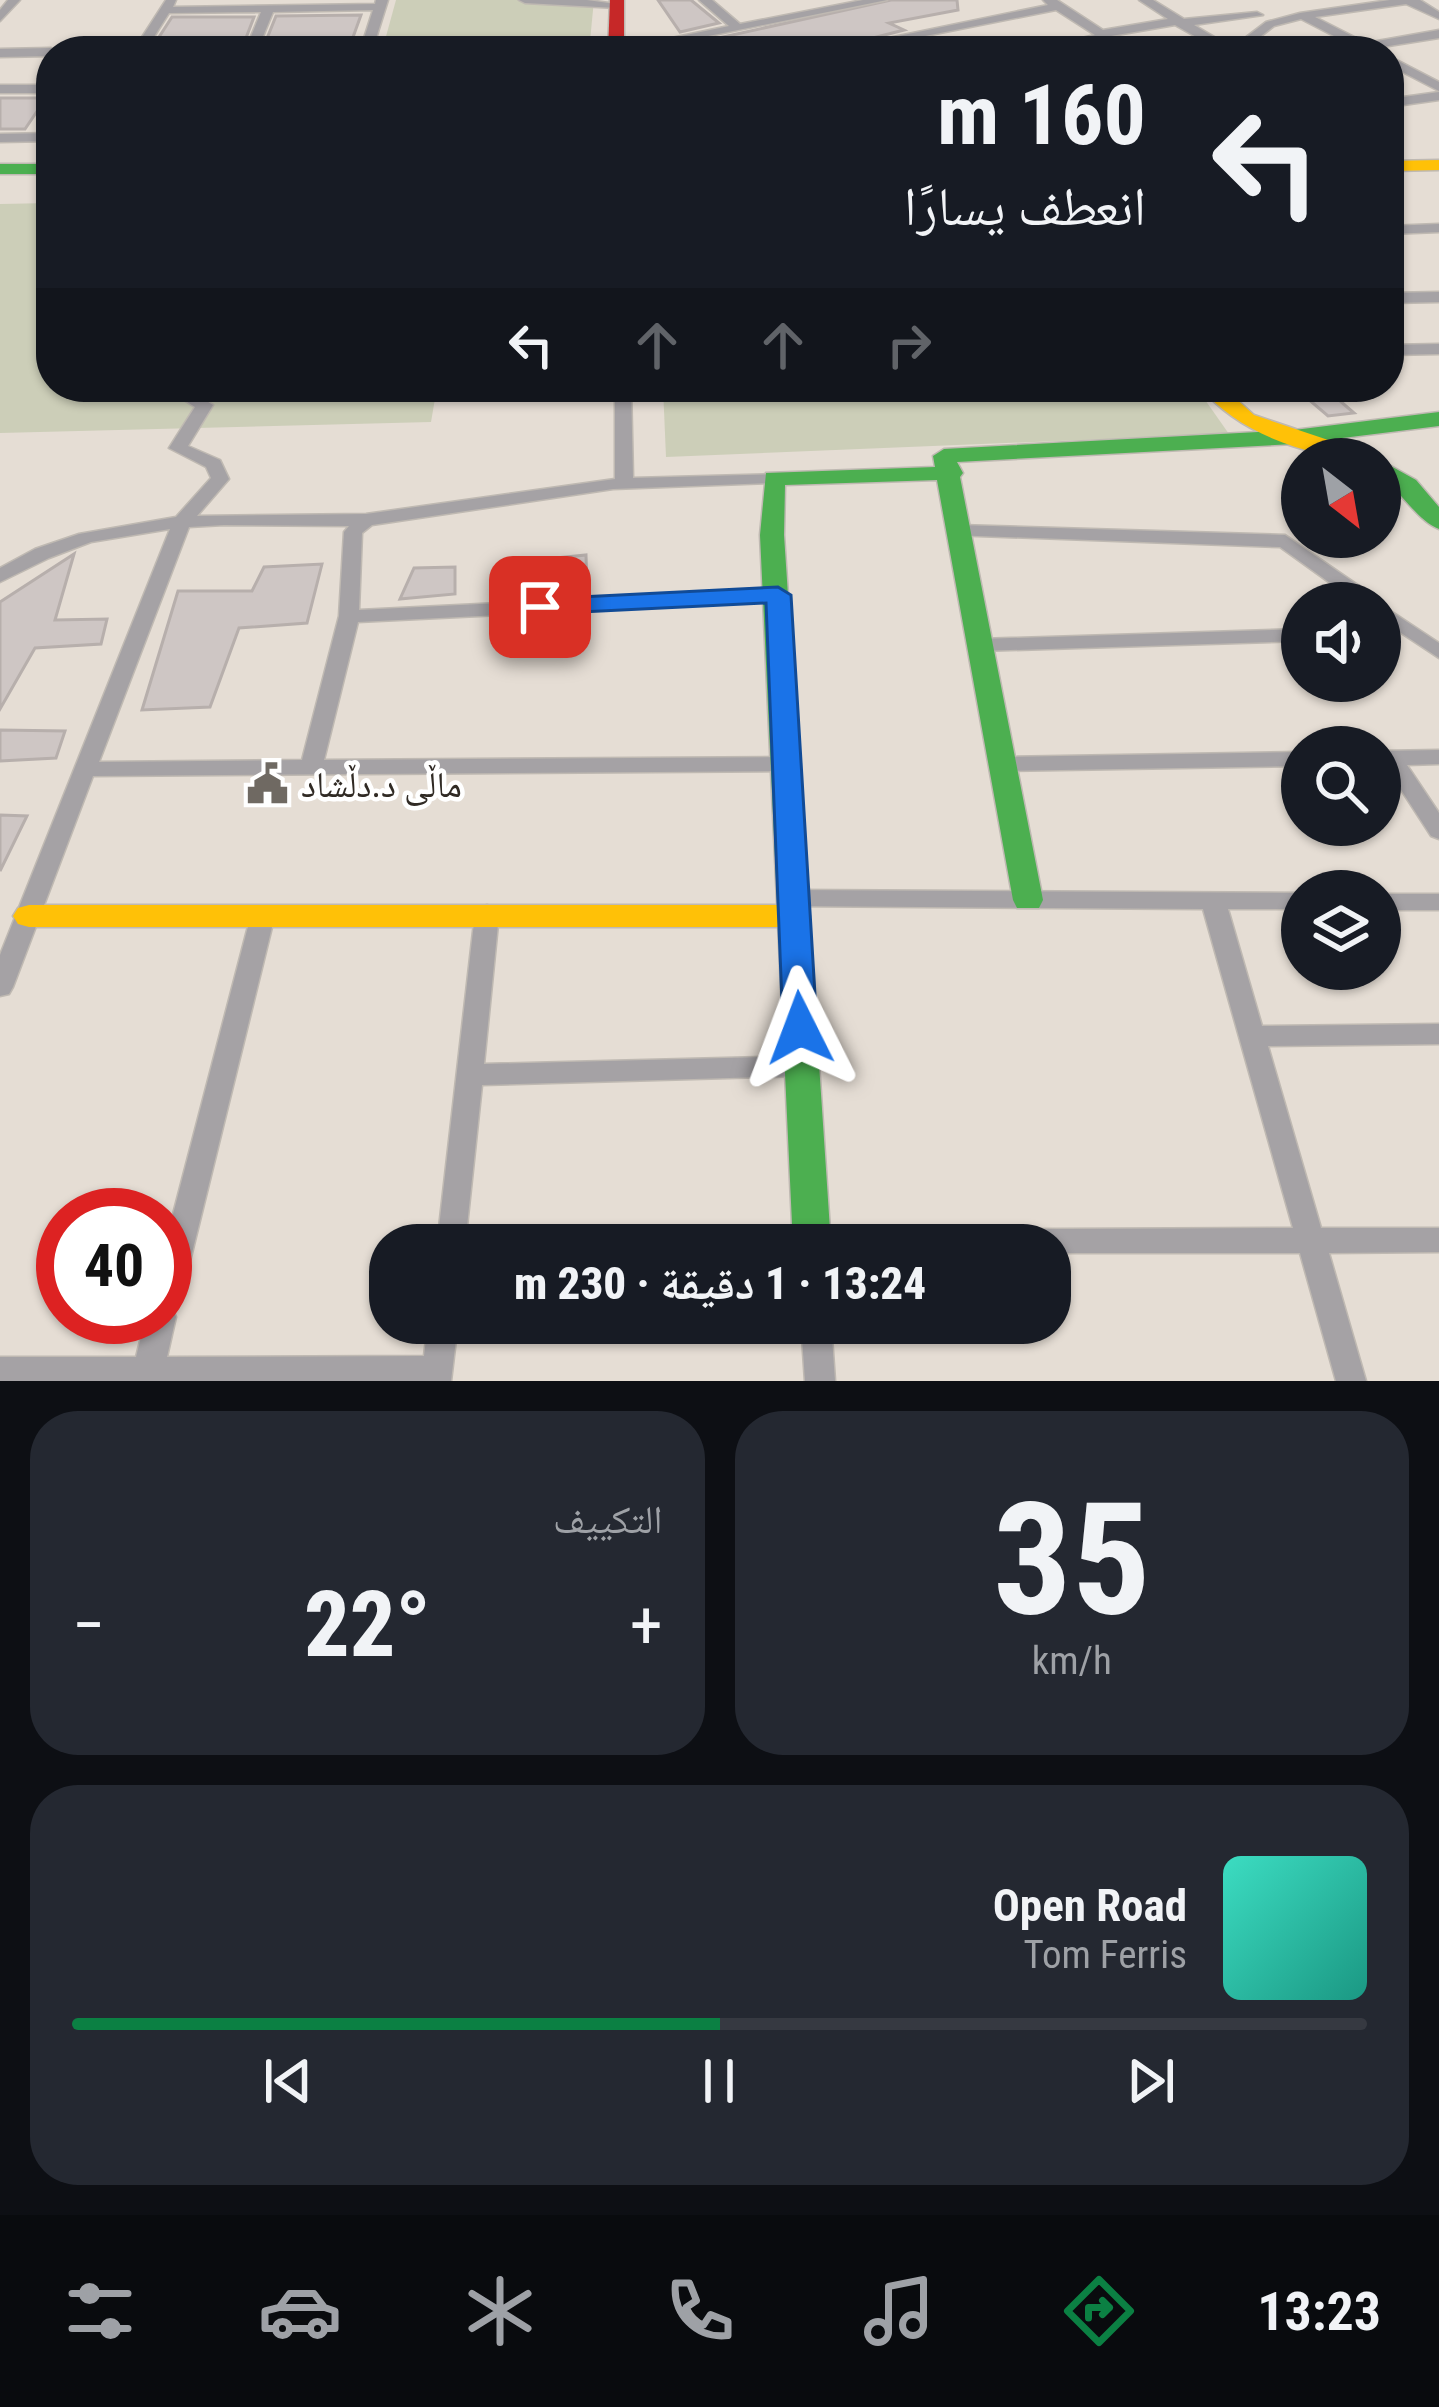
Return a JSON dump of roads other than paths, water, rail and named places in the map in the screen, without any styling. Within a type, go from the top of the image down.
[{"type":"street","points":[[0,18],[14,0]]},
{"type":"street","points":[[525,0],[616,2],[616,36]]},
{"type":"street","points":[[705,0],[737,27]]},
{"type":"street","points":[[777,0],[803,15]]},
{"type":"street","points":[[1145,0],[1202,36]]},
{"type":"street","points":[[1232,0],[1270,24]]},
{"type":"street","points":[[1313,0],[1336,11]]},
{"type":"street","points":[[692,36],[874,1]]},
{"type":"street","points":[[1255,36],[1270,24],[1304,16],[1411,1],[1439,16]]},
{"type":"street","points":[[149,36],[168,5],[268,9],[381,3],[371,36]]},
{"type":"street","points":[[901,36],[1054,3],[1103,35]]},
{"type":"street","points":[[256,36],[268,9]]},
{"type":"street","points":[[1099,36],[1257,15]]},
{"type":"street","points":[[1304,16],[1342,36]]},
{"type":"street","points":[[1404,42],[1439,34]]},
{"type":"street","points":[[0,53],[36,52]]},
{"type":"street","points":[[1404,68],[1436,82]]},
{"type":"street","points":[[1404,75],[1414,74]]},
{"type":"street","points":[[0,89],[36,89]]},
{"type":"street","points":[[1404,101],[1439,96]]},
{"type":"street","points":[[0,137],[36,137]]},
{"type":"street","points":[[1404,156],[1439,154]]},
{"type":"street","points":[[0,157],[36,157]]},
{"type":"street","points":[[1404,159],[1439,165]]},
{"type":"street","points":[[0,170],[36,169]]},
{"type":"street","points":[[1404,229],[1439,228]]},
{"type":"street","points":[[1404,297],[1439,296]]},
{"type":"street","points":[[1404,350],[1439,349]]},
{"type":"street","points":[[0,987],[182,521],[220,479],[220,470],[178,448],[205,405],[200,402]]},
{"type":"street","points":[[623,402],[624,483]]},
{"type":"street","points":[[1227,402],[1246,420],[1297,438]]},
{"type":"street","points":[[1028,900],[951,472],[944,456],[1294,437],[1439,419]]},
{"type":"street","points":[[0,576],[84,536],[182,521],[366,520],[624,483],[951,472]]},
{"type":"street","points":[[774,478],[772,536],[811,1224]]},
{"type":"street","points":[[1401,480],[1439,522]]},
{"type":"street","points":[[312,766],[349,616],[353,532],[366,520]]},
{"type":"street","points":[[958,531],[1285,541],[1342,582]]},
{"type":"street","points":[[349,616],[778,595]]},
{"type":"street","points":[[1401,625],[1439,652]]},
{"type":"street","points":[[1401,631],[1410,631]]},
{"type":"street","points":[[980,645],[1281,636]]},
{"type":"street","points":[[1401,758],[1439,757]]},
{"type":"street","points":[[1003,764],[1281,759]]},
{"type":"street","points":[[88,769],[785,764]]},
{"type":"street","points":[[1401,779],[1439,831]]},
{"type":"street","points":[[28,916],[488,914],[1028,900],[1281,901]]},
{"type":"street","points":[[1213,900],[1351,1381]]},
{"type":"street","points":[[1401,902],[1439,902]]},
{"type":"street","points":[[454,1224],[488,914]]},
{"type":"street","points":[[192,1195],[263,915]]},
{"type":"street","points":[[1252,1036],[1439,1034]]},
{"type":"street","points":[[470,1075],[802,1066]]},
{"type":"street","points":[[1071,1241],[1439,1240]]},
{"type":"street","points":[[148,1371],[154,1344]]},
{"type":"street","points":[[0,1371],[437,1376],[441,1344]]},
{"type":"street","points":[[817,1344],[820,1381]]},
{"type":"place","name":"ماڵی د.دڵشاد","points":[[267,784]]}]
